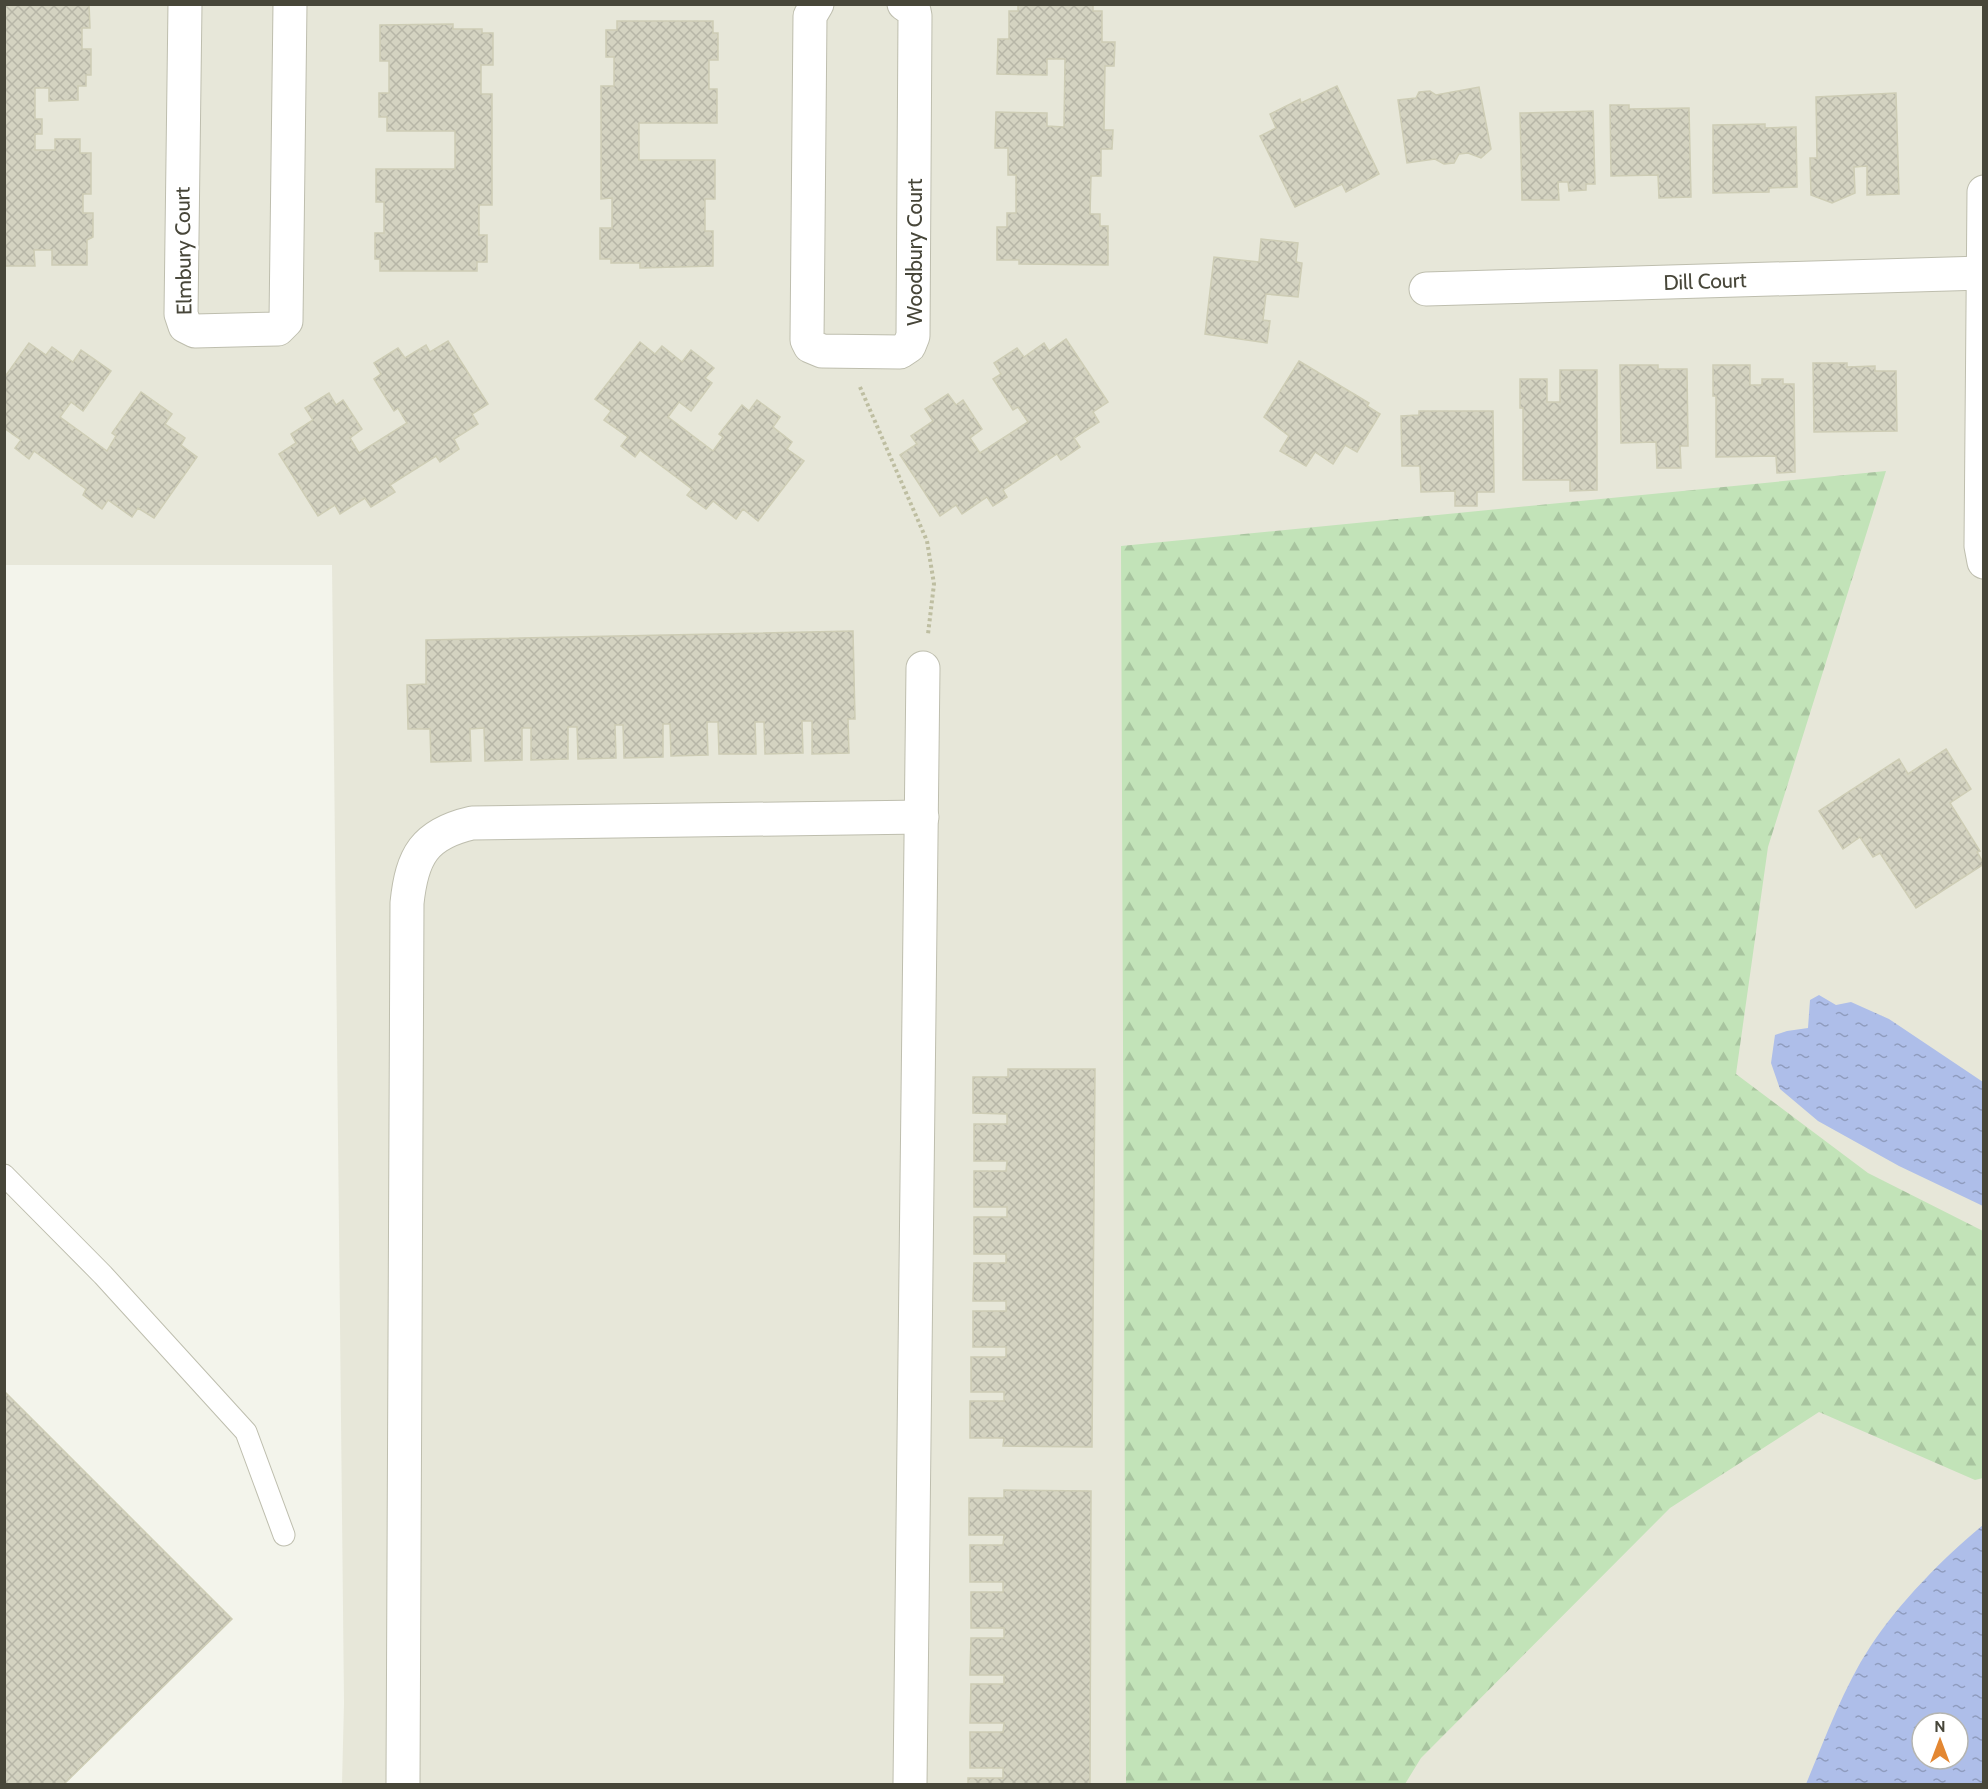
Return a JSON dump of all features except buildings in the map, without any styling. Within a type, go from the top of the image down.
[{"type":"street","name":"Elmbury Court","points":[[185,4],[181,314],[185,326],[195,331],[278,329],[286,321],[290,4]]},
{"type":"street","name":"Woodbury Court","points":[[817,5],[810,16],[807,335],[810,346],[822,351],[900,352],[912,341],[915,16],[914,11],[904,4]]},
{"type":"street","points":[[1982,554],[1983,192]]},
{"type":"street","name":"Dill Court","points":[[1426,290],[1983,273]]},
{"type":"street","points":[[910,1785],[923,668]]},
{"type":"street","points":[[403,1785],[407,903],[410,876],[423,849],[446,829],[472,823],[922,817]]},
{"type":"lane","points":[[4,1175],[103,1275],[246,1432],[284,1535]]},
{"type":"path","points":[[844,351],[927,541],[934,584],[923,668]]},
{"type":"shaded area","points":[[4,5],[1983,5],[1983,1784],[342,1784],[344,1703],[332,565],[5,565]]},
{"type":"green space","points":[[1886,471],[1768,847],[1736,1074],[1868,1173],[1983,1231],[1983,1478],[1975,1480],[1819,1412],[1670,1508],[1421,1758],[1405,1784],[1126,1784],[1121,546]]},
{"type":"water","points":[[1819,995],[1836,1005],[1851,1002],[1889,1019],[1983,1082],[1983,1206],[1899,1166],[1818,1121],[1780,1089],[1771,1063],[1775,1035],[1808,1028],[1810,1000]]},
{"type":"water","points":[[1983,1525],[1983,1784],[1806,1784],[1843,1696],[1860,1663],[1894,1614],[1937,1566]]}]
